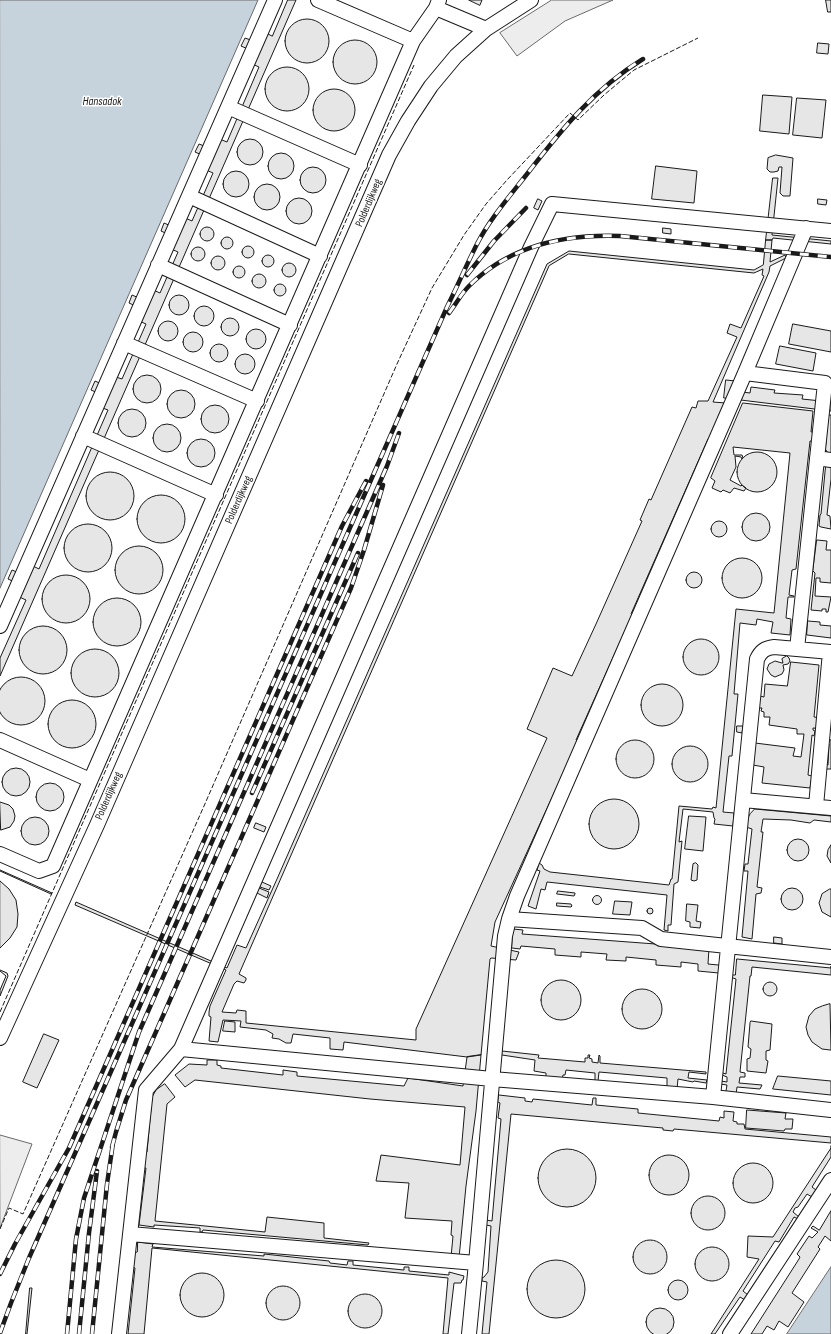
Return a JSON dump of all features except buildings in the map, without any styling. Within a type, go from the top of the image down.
[{"type":"street","points":[[0,626],[275,0]]},
{"type":"street","points":[[318,0],[413,41]]},
{"type":"street","name":"Polderdijkweg","points":[[0,1038],[103,810],[389,155],[408,120],[431,86],[456,56],[486,29],[531,0]]},
{"type":"street","points":[[0,854],[39,871],[53,866],[413,41],[437,4],[486,29]]},
{"type":"street","points":[[228,107],[360,165]]},
{"type":"street","points":[[189,196],[320,256]]},
{"type":"street","points":[[119,1334],[146,1090],[181,1048],[396,554],[531,247],[552,204],[831,231]]},
{"type":"street","points":[[469,1334],[505,936],[509,919],[745,373],[806,228]]},
{"type":"street","points":[[158,265],[290,324]]},
{"type":"street","points":[[124,343],[257,401]]},
{"type":"street","points":[[745,373],[825,383],[797,649]]},
{"type":"street","points":[[83,436],[216,495]]},
{"type":"street","points":[[817,458],[831,460]]},
{"type":"street","points":[[713,1097],[757,659],[760,652],[766,648],[774,647],[831,652],[816,806]]},
{"type":"street","points":[[0,740],[90,780]]},
{"type":"street","points":[[743,800],[831,808]]},
{"type":"street","points":[[509,919],[642,928],[661,939],[831,957]]},
{"type":"street","points":[[181,1048],[492,1079],[713,1097],[831,1110]]},
{"type":"street","points":[[730,1334],[831,1180]]},
{"type":"street","points":[[130,1234],[476,1264]]},
{"type":"shaded area","points":[[552,0],[613,0],[565,21],[517,56],[500,33]]},
{"type":"shaded area","points":[[0,1135],[32,1144],[0,1228]]},
{"type":"water","name":"Hansadok","points":[[0,0],[258,0],[0,588]]},
{"type":"water","points":[[831,1267],[831,1334],[787,1334]]},
{"type":"railway","points":[[0,1333],[29,1258],[447,307],[481,236],[540,157],[566,126],[609,83],[643,59]]},
{"type":"railway","points":[[467,275],[494,241],[526,208]]},
{"type":"railway","points":[[449,313],[463,292],[469,286],[485,272],[502,261],[539,245],[579,237],[620,236],[831,257]]},
{"type":"railway","points":[[67,1334],[76,1239],[84,1198],[139,1032],[387,466],[399,433]]},
{"type":"railway","points":[[0,1274],[15,1244],[69,1148],[342,526],[366,481]]},
{"type":"railway","points":[[112,1147],[126,1100],[351,588],[383,485]]},
{"type":"railway","points":[[252,793],[358,553]]},
{"type":"railway","points":[[92,1334],[107,1184],[113,1143]]},
{"type":"railway","points":[[79,1334],[97,1171]]},
{"type":"fence","points":[[0,1229],[9,1208],[23,1214],[204,806],[397,364],[432,288],[464,235],[486,204],[570,113],[578,120],[604,95],[634,70],[698,38]]},
{"type":"fence","points":[[0,1012],[414,65]]}]
